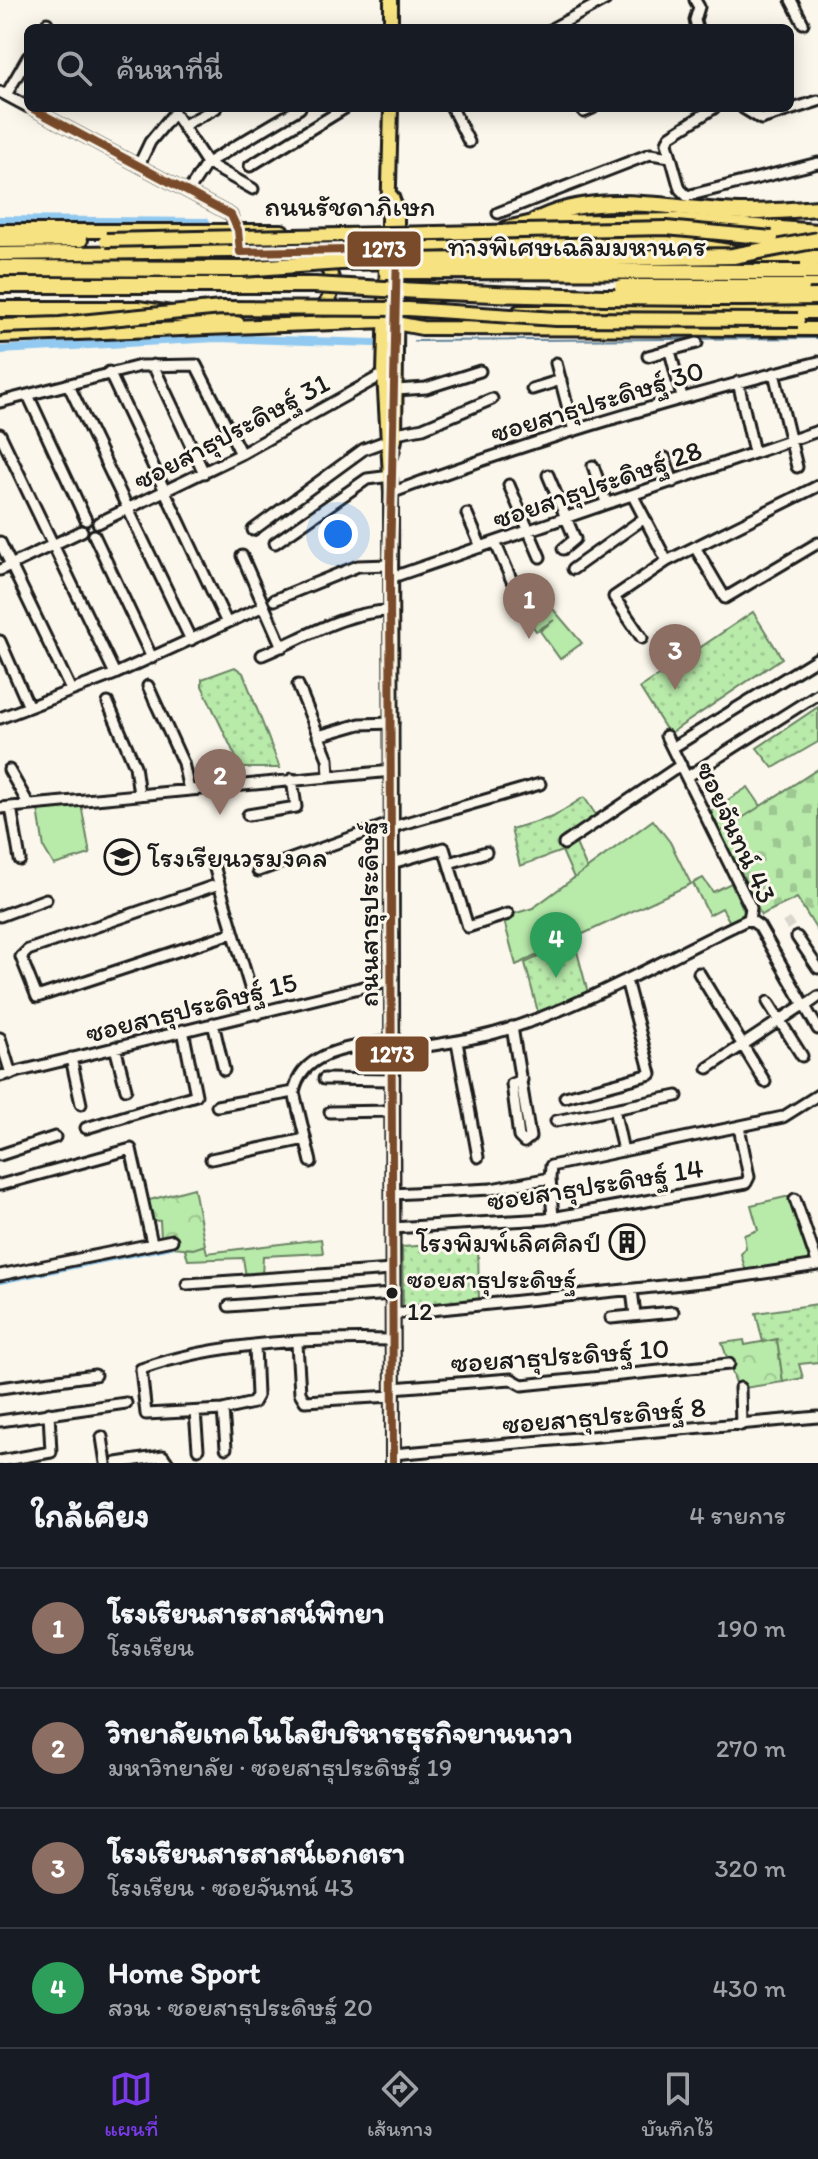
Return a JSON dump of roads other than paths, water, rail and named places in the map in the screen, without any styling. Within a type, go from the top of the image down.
[{"type":"highway","points":[[533,222],[559,210],[621,203],[713,210],[818,208]]},
{"type":"highway","points":[[242,269],[340,262],[733,256],[818,240]]},
{"type":"highway","points":[[455,245],[676,243],[763,258],[818,258]]},
{"type":"highway","name":"ทางพิเศษเฉลิมมหานคร","points":[[0,268],[242,269],[801,280],[818,287]]},
{"type":"highway","name":"ทางพิเศษเฉลิมมหานคร","points":[[0,285],[801,280],[818,272]]},
{"type":"highway","points":[[314,285],[458,294],[711,299],[818,297]]},
{"type":"highway","points":[[0,309],[138,309],[237,324]]},
{"type":"main road","points":[[391,0],[391,24]]},
{"type":"main road","name":"ถนนสาธุประดิษฐ์","points":[[391,112],[393,320],[384,374],[391,437]]},
{"type":"main road","points":[[372,230],[392,212],[413,229]]},
{"type":"main road","name":"ถนนรัชดาภิเษก","points":[[0,254],[392,249],[455,245],[533,222],[681,220],[818,231]]},
{"type":"main road","name":"ถนนรัชดาภิเษก","points":[[0,231],[509,227]]},
{"type":"main road","name":"ถนนรัชดาภิเษก","points":[[0,241],[666,228],[818,240]]},
{"type":"main road","points":[[247,252],[285,231]]},
{"type":"main road","points":[[437,246],[422,263],[420,289],[425,302],[441,313]]},
{"type":"main road","points":[[305,251],[327,267],[333,285],[329,301],[306,322]]},
{"type":"main road","points":[[0,326],[60,324],[221,308],[408,309],[556,319],[818,320]]},
{"type":"main road","points":[[518,329],[563,312]]},
{"type":"main road","points":[[0,336],[393,320],[441,313],[818,312]]},
{"type":"main road","points":[[393,320],[422,328],[818,329]]},
{"type":"main road","points":[[345,322],[372,331],[391,345],[406,334],[422,328]]},
{"type":"main road","name":"ถนนสาธุประดิษฐ์","points":[[391,345],[396,390],[390,460],[393,1459]]},
{"type":"street","points":[[567,24],[605,0]]},
{"type":"street","points":[[695,0],[699,7],[696,24]]},
{"type":"street","points":[[791,0],[803,23]]},
{"type":"street","points":[[24,63],[3,93],[24,104]]},
{"type":"street","points":[[794,109],[818,101]]},
{"type":"street","points":[[38,112],[231,215],[247,252]]},
{"type":"street","points":[[184,125],[208,112]]},
{"type":"street","points":[[188,192],[207,163],[293,112]]},
{"type":"street","points":[[250,166],[338,112]]},
{"type":"street","points":[[454,112],[469,142]]},
{"type":"street","points":[[708,112],[670,136],[667,143],[680,189],[687,196],[818,163]]},
{"type":"street","points":[[750,112],[761,119],[783,112]]},
{"type":"street","points":[[139,165],[174,113],[207,163],[253,189]]},
{"type":"street","points":[[498,213],[634,158],[650,154],[671,157]]},
{"type":"street","points":[[550,193],[559,210]]},
{"type":"street","points":[[216,206],[223,219],[224,230]]},
{"type":"street","points":[[648,356],[697,343]]},
{"type":"street","points":[[670,351],[682,397]]},
{"type":"street","name":"ซอยสาธุประดิษฐ์ 30","points":[[391,493],[450,468],[682,397],[818,362]]},
{"type":"street","points":[[556,363],[574,431]]},
{"type":"street","points":[[153,365],[204,473]]},
{"type":"street","points":[[0,402],[109,372],[153,365],[196,365],[241,454]]},
{"type":"street","points":[[396,390],[426,388],[480,371]]},
{"type":"street","points":[[109,372],[227,623]]},
{"type":"street","points":[[774,373],[797,467]]},
{"type":"street","name":"ซอยสาธุประดิษฐ์ 31","points":[[98,523],[241,454],[384,374]]},
{"type":"street","points":[[532,389],[561,380]]},
{"type":"street","points":[[738,382],[754,452]]},
{"type":"street","points":[[68,384],[191,640]]},
{"type":"street","points":[[0,570],[82,531],[86,520],[28,395]]},
{"type":"street","points":[[253,530],[364,449],[492,399]]},
{"type":"street","name":"ซอยสาธุประดิษฐ์ 28","points":[[274,600],[358,566],[390,572],[481,547],[818,431]]},
{"type":"street","points":[[0,434],[115,674]]},
{"type":"street","points":[[665,458],[673,482]]},
{"type":"street","points":[[593,466],[606,502]]},
{"type":"street","points":[[548,475],[575,539],[563,549]]},
{"type":"street","points":[[275,543],[367,479],[391,476]]},
{"type":"street","points":[[509,485],[540,557]]},
{"type":"street","points":[[642,638],[614,597],[667,561],[818,486]]},
{"type":"street","points":[[633,496],[667,561]]},
{"type":"street","points":[[467,514],[481,547]]},
{"type":"street","points":[[573,569],[643,519]]},
{"type":"street","points":[[86,520],[98,523],[94,535],[152,658]]},
{"type":"street","points":[[82,531],[94,535]]},
{"type":"street","points":[[0,542],[71,690]]},
{"type":"street","points":[[495,542],[512,581]]},
{"type":"street","points":[[695,547],[725,598],[818,543]]},
{"type":"street","points":[[242,556],[282,647]]},
{"type":"street","points":[[0,718],[115,674],[264,606]]},
{"type":"street","points":[[262,655],[344,619],[371,611],[391,611]]},
{"type":"street","points":[[0,641],[29,707]]},
{"type":"street","points":[[672,748],[818,658]]},
{"type":"street","points":[[298,685],[328,759],[329,776]]},
{"type":"street","points":[[148,686],[183,763],[189,790]]},
{"type":"street","points":[[687,777],[818,694]]},
{"type":"street","points":[[108,703],[135,766],[139,794]]},
{"type":"street","points":[[318,736],[360,724],[393,723]]},
{"type":"street","name":"ซอยจันทน์ 43","points":[[666,736],[751,908],[749,919],[759,926],[818,1029]]},
{"type":"street","points":[[564,844],[681,765]]},
{"type":"street","points":[[9,770],[29,805]]},
{"type":"street","points":[[0,808],[392,771]]},
{"type":"street","points":[[248,815],[296,807],[292,779]]},
{"type":"street","points":[[258,871],[392,825],[540,784]]},
{"type":"street","points":[[11,807],[20,860]]},
{"type":"street","points":[[392,863],[444,848],[468,927],[508,914]]},
{"type":"street","points":[[449,863],[486,852]]},
{"type":"street","points":[[214,865],[258,1014]]},
{"type":"street","points":[[219,884],[28,950],[21,957],[37,997],[232,933]]},
{"type":"street","points":[[0,916],[46,899]]},
{"type":"street","points":[[311,1162],[294,1092],[298,1077],[308,1064],[331,1053],[457,1042],[512,1027],[626,980],[749,919]]},
{"type":"street","points":[[797,937],[818,968]]},
{"type":"street","points":[[699,973],[765,1082]]},
{"type":"street","name":"ซอยสาธุประดิษฐ์ 15","points":[[0,1076],[392,980]]},
{"type":"street","points":[[565,1097],[651,1074],[626,980]]},
{"type":"street","points":[[708,1068],[818,997]]},
{"type":"street","points":[[768,1002],[802,1056]]},
{"type":"street","points":[[805,1008],[818,1006]]},
{"type":"street","points":[[213,1023],[224,1070]]},
{"type":"street","points":[[512,1027],[522,1080],[530,1137],[524,1142],[519,1137],[512,1084],[522,1080]]},
{"type":"street","points":[[86,1128],[196,1095],[183,1030]]},
{"type":"street","points":[[0,1038],[11,1074]]},
{"type":"street","points":[[457,1042],[478,1157]]},
{"type":"street","points":[[115,1047],[126,1089]]},
{"type":"street","points":[[71,1058],[81,1104]]},
{"type":"street","points":[[324,1079],[392,1080]]},
{"type":"street","points":[[217,1106],[294,1092]]},
{"type":"street","points":[[553,1218],[551,1166],[783,1117],[818,1095]]},
{"type":"street","points":[[556,1121],[677,1096]]},
{"type":"street","points":[[614,1109],[623,1151]]},
{"type":"street","points":[[330,1112],[392,1111]]},
{"type":"street","name":"ซอยสาธุประดิษฐ์ 14","points":[[392,1228],[553,1218],[746,1183],[749,1177],[739,1127]]},
{"type":"street","points":[[0,1155],[55,1137]]},
{"type":"street","points":[[211,1159],[305,1139]]},
{"type":"street","points":[[0,1185],[131,1149],[152,1243]]},
{"type":"street","points":[[392,1194],[491,1189],[550,1178]]},
{"type":"street","points":[[392,1314],[632,1290],[818,1265],[795,1199]]},
{"type":"street","points":[[0,1275],[172,1240]]},
{"type":"street","points":[[187,1284],[392,1270]]},
{"type":"street","points":[[632,1290],[635,1315]]},
{"type":"street","points":[[229,1306],[392,1294]]},
{"type":"street","points":[[611,1318],[673,1312]]},
{"type":"street","points":[[255,1346],[256,1399],[250,1405],[167,1415],[146,1414],[141,1369],[198,1351],[255,1346],[392,1340]]},
{"type":"street","name":"ซอยสาธุประดิษฐ์ 10","points":[[297,1344],[300,1393],[305,1401],[511,1379],[522,1385],[729,1364]]},
{"type":"street","points":[[0,1388],[95,1375]]},
{"type":"street","points":[[740,1388],[741,1425]]},
{"type":"street","points":[[0,1421],[126,1403]]},
{"type":"street","points":[[223,1410],[226,1448]]},
{"type":"street","points":[[195,1412],[198,1449]]},
{"type":"street","points":[[0,1461],[51,1452],[49,1413]]},
{"type":"street","name":"ซอยสาธุประดิษฐ์ 8","points":[[393,1459],[818,1417]]},
{"type":"street","points":[[102,1437],[106,1463]]},
{"type":"street","points":[[117,1463],[163,1456],[168,1463]]},
{"type":"waterway","points":[[0,220],[206,222]]},
{"type":"waterway","points":[[0,350],[216,338],[374,343]]},
{"type":"waterway","points":[[414,341],[818,338]]},
{"type":"waterway","points":[[0,1280],[171,1245]]},
{"type":"tunnel","points":[[786,920],[797,937]]},
{"type":"place","name":"โรงเรียนสารสาสน์พิทยา","points":[[529,639]]},
{"type":"place","name":"โรงเรียนสารสาสน์เอกตรา","points":[[675,690]]},
{"type":"place","name":"วิทยาลัยเทคโนโลยีบริหารธุรกิจยานนาวา","points":[[220,815]]},
{"type":"place","name":"โรงเรียนวรมงคล","points":[[122,857]]},
{"type":"place","name":"Home Sport","points":[[556,978]]},
{"type":"place","name":"โรงพิมพ์เลิศศิลป์","points":[[627,1242]]},
{"type":"place","name":"ซอยสาธุประดิษฐ์ 12","points":[[392,1293]]}]
